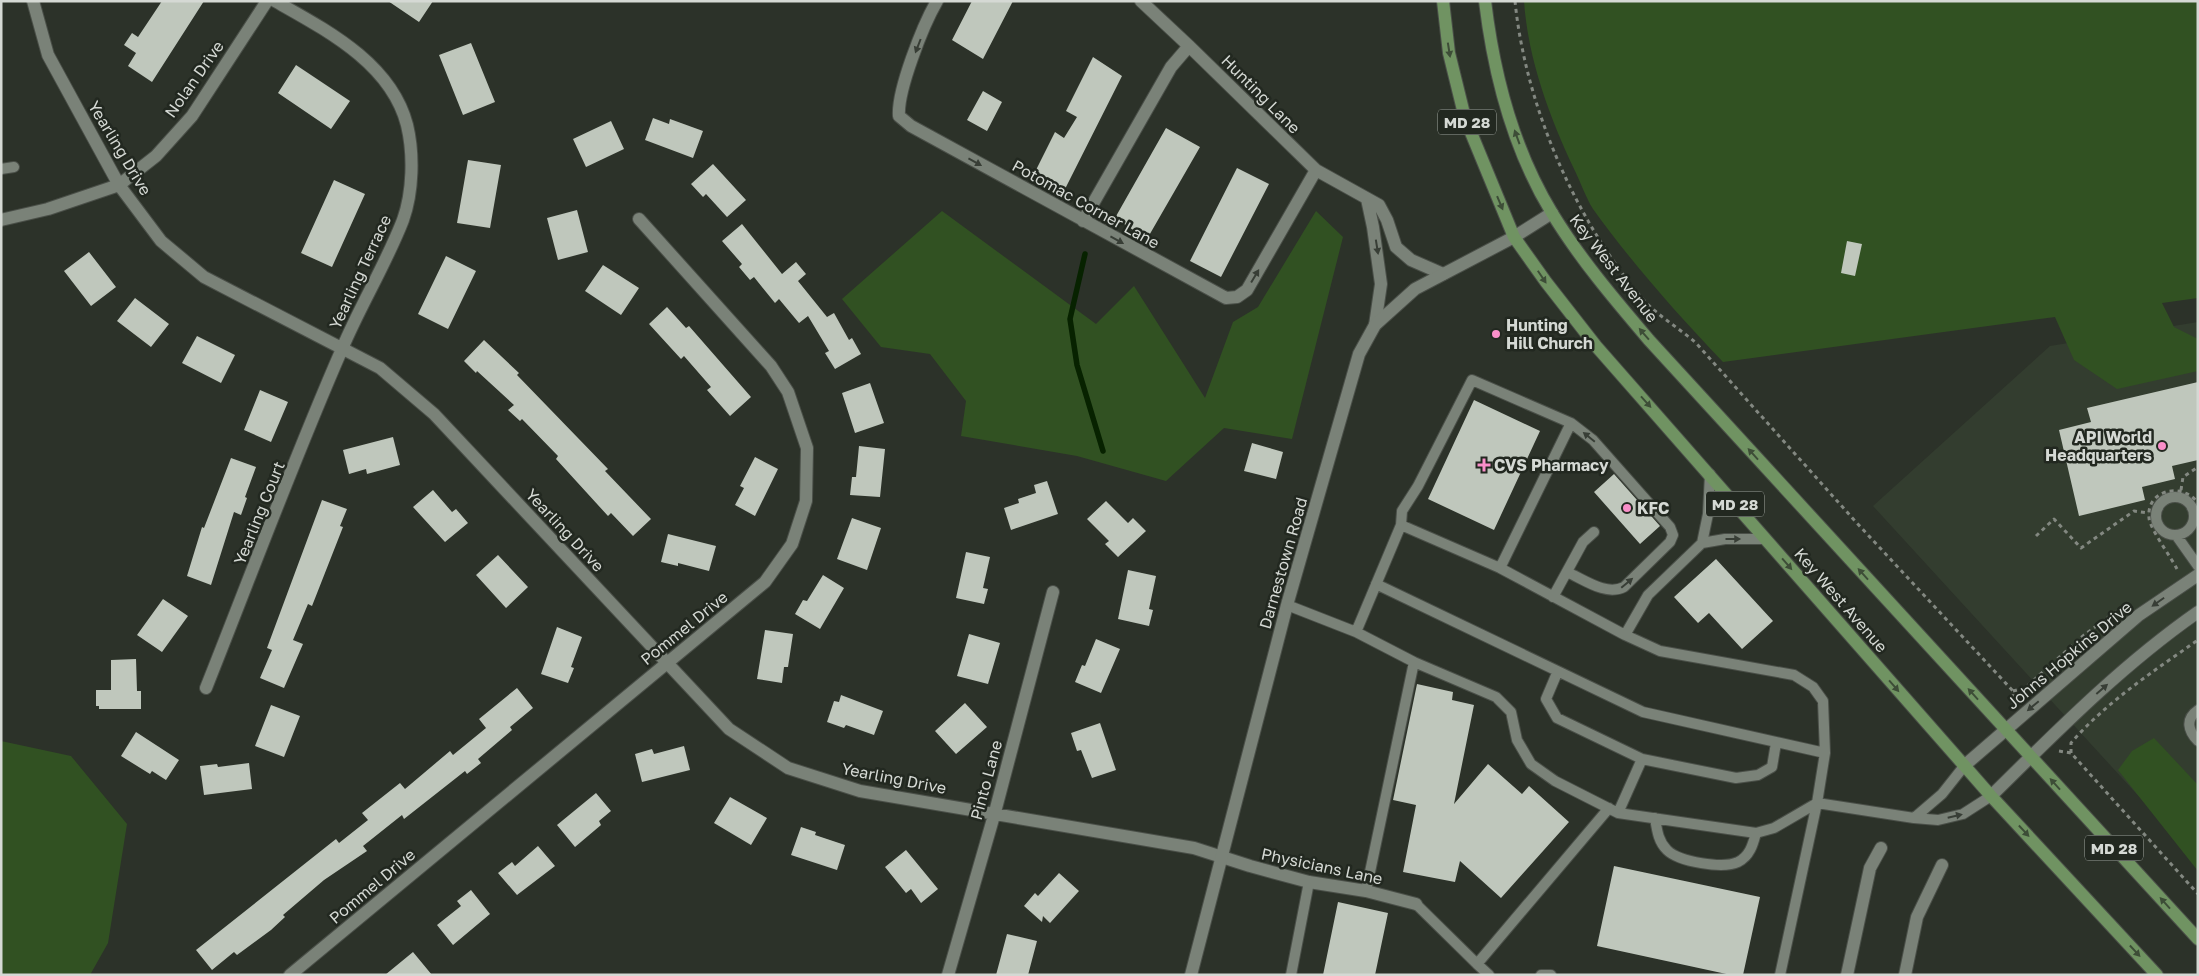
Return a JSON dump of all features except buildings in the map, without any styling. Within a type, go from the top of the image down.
[{"type":"main road","name":"MD 28","points":[[1443,1],[1449,53],[1466,118],[1514,236]]},
{"type":"main road","name":"MD 28","points":[[1485,1],[1490,43],[1505,108],[1527,166],[1552,213]]},
{"type":"main road","name":"Key West Avenue","points":[[1552,213],[1584,260],[1649,340],[2198,939]]},
{"type":"main road","name":"Key West Avenue","points":[[1514,236],[1579,325],[1766,540],[1991,796],[2157,975]]},
{"type":"street","name":"Yearling Drive","points":[[33,1],[48,55],[119,185],[162,241],[204,277],[380,368],[434,414],[729,729],[788,768],[860,791],[995,812],[1194,848],[1222,857]]},
{"type":"street","name":"Nolan Drive","points":[[1,220],[48,209],[119,185],[156,156],[192,116],[267,1]]},
{"type":"street","name":"Yearling Terrace","points":[[275,1],[325,29],[363,57],[394,94],[407,126],[412,173],[403,218],[342,349]]},
{"type":"street","name":"Potomac Corner Lane","points":[[937,1],[918,46],[898,103],[899,116],[911,126],[1226,298],[1237,296],[1246,290],[1316,170]]},
{"type":"street","name":"Hunting Lane","points":[[1141,1],[1190,46],[1316,170],[1379,205],[1387,220],[1396,247],[1411,260],[1442,274]]},
{"type":"street","points":[[1083,221],[1171,67],[1190,46]]},
{"type":"street","points":[[1367,199],[1381,284],[1375,325]]},
{"type":"street","name":"Darnestown Road","points":[[1191,975],[1287,605],[1359,354],[1375,325],[1415,290],[1552,213]]},
{"type":"street","name":"Pommel Drive","points":[[290,975],[765,582],[792,544],[806,501],[807,448],[788,392],[771,366],[639,219]]},
{"type":"street","name":"Yearling Court","points":[[206,688],[342,349]]},
{"type":"street","name":"Johns Hopkins Drive","points":[[1964,765],[2139,615],[2198,575]]},
{"type":"street","name":"Pinto Lane","points":[[948,975],[995,812],[1053,592]]},
{"type":"street","points":[[1991,796],[2047,739],[2131,664],[2167,634],[2198,612]]},
{"type":"street","points":[[1847,975],[1870,868],[1881,848]]},
{"type":"street","name":"Physicians Lane","points":[[1222,857],[1309,882],[1366,891],[1416,904]]},
{"type":"street","points":[[1905,975],[1918,917],[1942,865]]},
{"type":"lane","points":[[1,169],[14,167]]},
{"type":"lane","points":[[1356,632],[1402,525],[1402,511],[1418,486],[1472,380],[1571,423],[1593,440],[1670,527],[1673,535],[1670,542],[1631,580],[1615,591],[1607,590],[1567,572]]},
{"type":"lane","points":[[1500,568],[1571,423]]},
{"type":"lane","points":[[1702,543],[1708,514],[1710,474]]},
{"type":"lane","points":[[2174,497],[2185,500],[2192,509],[2195,527],[2176,534],[2164,532],[2157,524],[2156,512],[2162,501],[2174,497]]},
{"type":"lane","points":[[1402,525],[1500,568],[1625,635],[1660,650],[1794,675],[1813,687],[1823,701],[1825,753],[1817,803],[1780,975]]},
{"type":"lane","points":[[1554,597],[1582,542],[1594,532]]},
{"type":"lane","points":[[2176,534],[2198,566]]},
{"type":"lane","points":[[1625,635],[1648,594],[1702,543],[1726,539],[1766,540]]},
{"type":"lane","points":[[1376,584],[1557,673],[1643,712],[1825,753]]},
{"type":"lane","points":[[1287,605],[1356,632],[1414,662],[1496,697],[1511,712],[1517,740],[1531,764],[1554,781],[1614,811],[1756,833],[1774,828],[1817,803],[1938,820],[1963,814],[1991,796]]},
{"type":"lane","points":[[1366,891],[1414,662]]},
{"type":"lane","points":[[1557,673],[1546,699],[1557,718],[1642,759],[1736,778],[1758,775],[1772,767],[1776,743]]},
{"type":"lane","points":[[2198,710],[2190,718],[2188,724],[2198,741]]},
{"type":"lane","points":[[1477,964],[1614,811],[1642,759]]},
{"type":"lane","points":[[1914,818],[1942,794],[1964,765]]},
{"type":"lane","points":[[1654,818],[1658,838],[1668,851],[1684,860],[1718,865],[1738,862],[1751,850],[1756,833]]},
{"type":"lane","points":[[1291,975],[1309,882]]},
{"type":"lane","points":[[1416,904],[1489,975]]},
{"type":"lane","points":[[1541,975],[1551,975]]},
{"type":"path","points":[[1515,1],[1518,37],[1530,87],[1545,129],[1567,180],[1595,232],[1641,297],[1660,316],[1680,328],[1696,343],[1855,521],[2012,691],[2012,703],[2023,715]]},
{"type":"path","points":[[2181,490],[2183,477],[2198,467]]},
{"type":"path","points":[[2177,569],[2152,527],[2149,513],[2158,496],[2168,491],[2181,490],[2188,493],[2198,503]]},
{"type":"path","points":[[2036,536],[2054,519],[2080,548],[2134,511],[2149,513]]},
{"type":"path","points":[[2071,753],[2071,742],[2099,716],[2149,674],[2198,640]]},
{"type":"path","points":[[2047,739],[2058,751],[2071,753],[2198,894]]},
{"type":"shaded area","points":[[2198,322],[2198,861],[1873,506],[2050,346]]},
{"type":"green space","points":[[1524,1],[2198,1],[2198,298],[2162,303],[2174,327],[2198,339],[2198,371],[2117,389],[2074,360],[2055,317],[1723,362],[1655,288],[1590,205],[1557,130],[1535,67],[1526,23]]},
{"type":"green space","points":[[942,211],[1096,324],[1134,286],[1205,398],[1233,322],[1258,307],[1316,211],[1343,237],[1292,439],[1224,428],[1166,481],[1077,456],[961,436],[966,401],[930,354],[881,347],[842,299]]},
{"type":"green space","points":[[2154,738],[2198,785],[2198,871],[2118,770],[2132,751]]},
{"type":"green space","points":[[1,741],[71,756],[127,824],[108,943],[90,975],[1,975]]},
{"type":"waterway","points":[[1085,254],[1070,319],[1077,365],[1103,451]]},
{"type":"place","name":"Hunting Hill Church","points":[[1496,334]]},
{"type":"place","name":"API World Headquarters","points":[[2162,446]]},
{"type":"place","name":"CVS Pharmacy","points":[[1484,465]]},
{"type":"place","name":"KFC","points":[[1627,508]]}]
